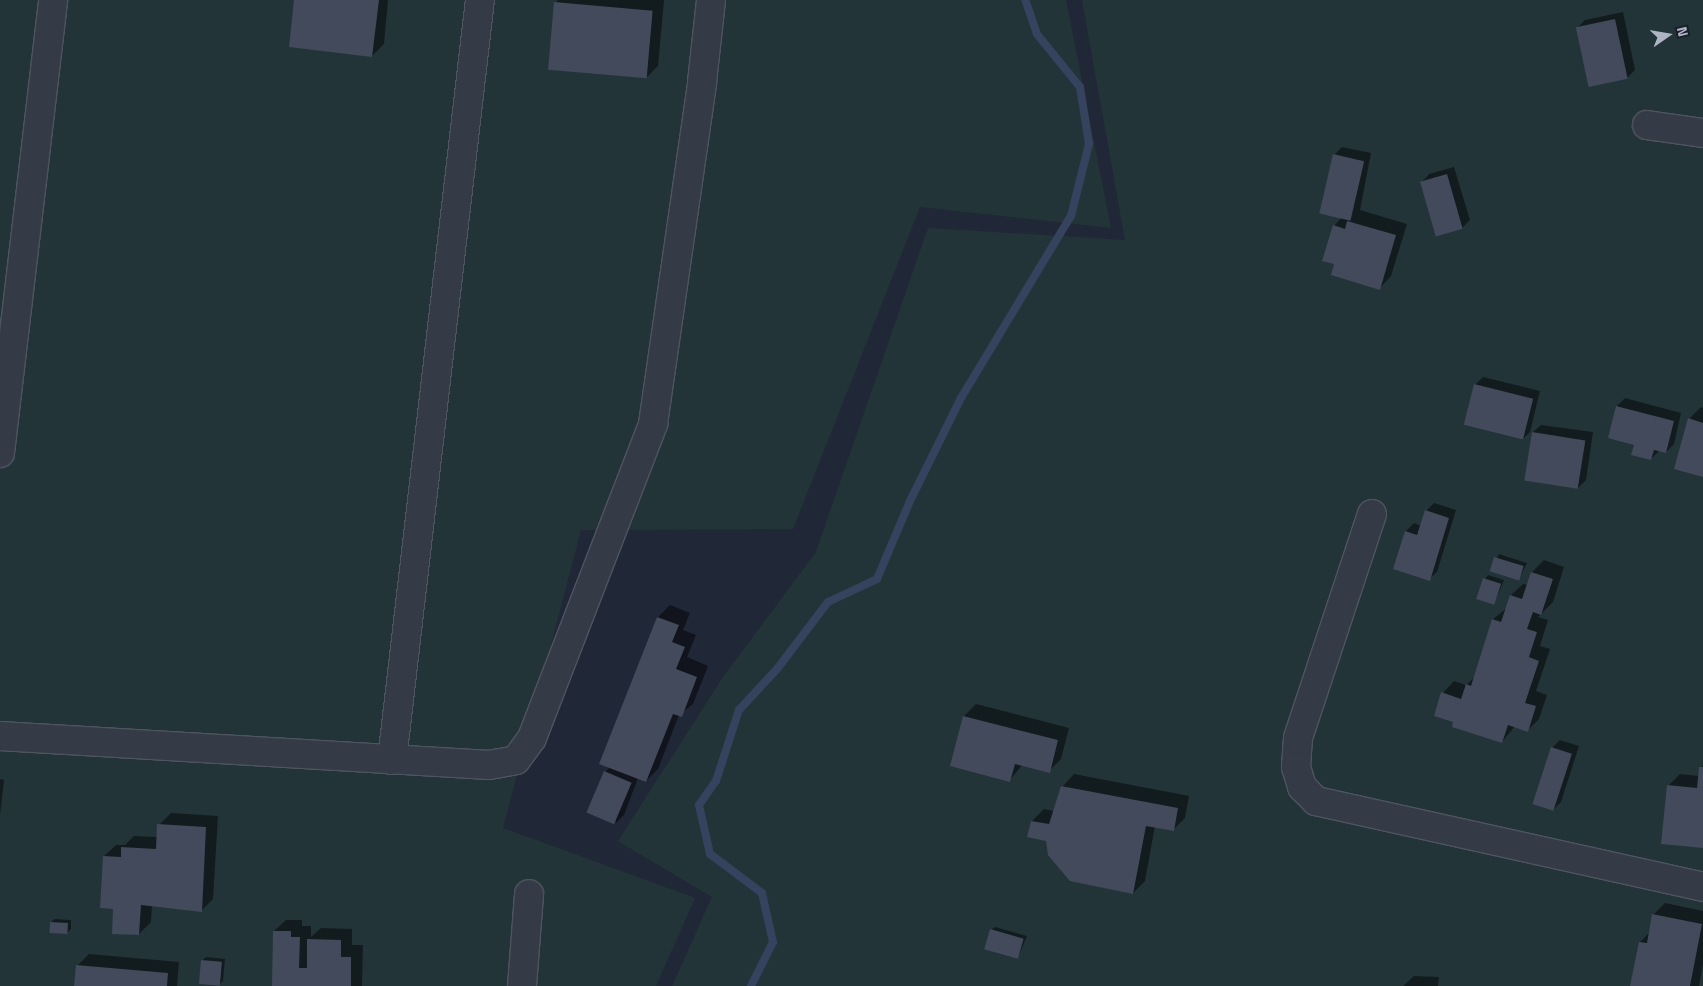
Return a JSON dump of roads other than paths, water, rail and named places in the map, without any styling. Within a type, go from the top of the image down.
[{"type":"street","points":[[0,453],[53,0]]},
{"type":"street","points":[[392,760],[480,0]]},
{"type":"street","points":[[0,736],[489,765],[516,760],[532,738],[653,424],[702,82],[711,0]]},
{"type":"street","points":[[1647,125],[1703,133]]},
{"type":"street","points":[[1372,514],[1298,738],[1296,767],[1302,787],[1316,801],[1703,887]]},
{"type":"street","points":[[522,986],[529,894]]},
{"type":"waterway","points":[[751,986],[773,942],[762,893],[710,854],[699,805],[716,781],[739,710],[777,669],[828,602],[877,579],[910,501],[961,398],[1071,216],[1089,144],[1080,87],[1037,34],[1025,0]]}]
